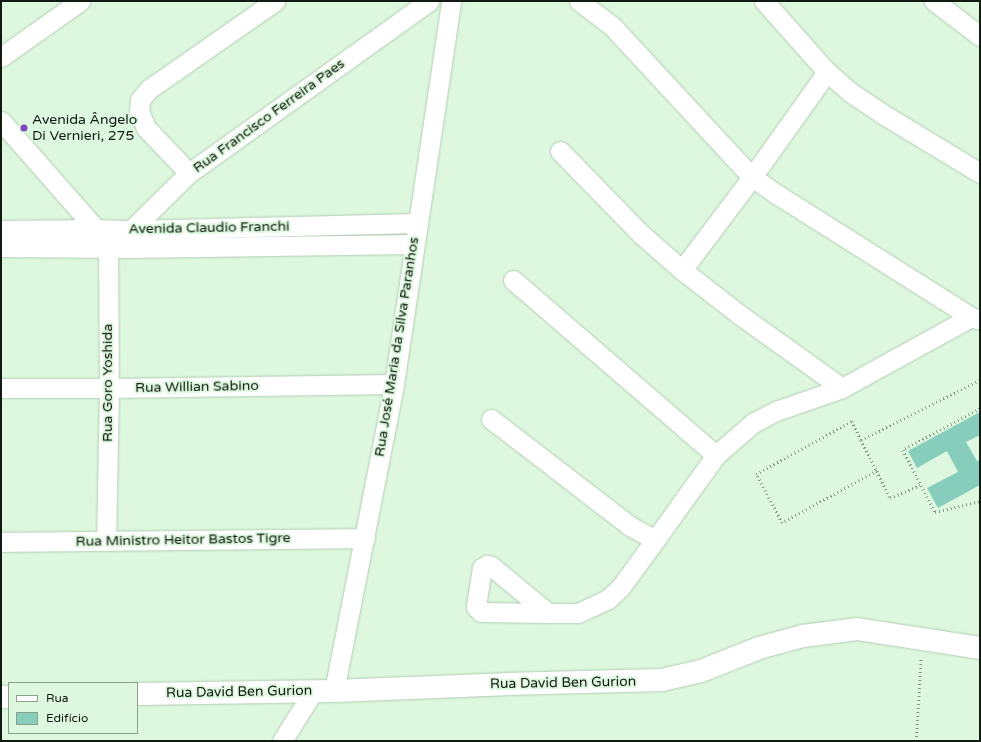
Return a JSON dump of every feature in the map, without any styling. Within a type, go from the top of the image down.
[{"type":"street","points":[[1,57],[80,1]]},
{"type":"street","points":[[189,173],[146,128],[139,111],[140,100],[149,89],[275,1]]},
{"type":"street","name":"Rua Francisco Ferreira Paes","points":[[129,239],[189,173],[429,1]]},
{"type":"street","name":"Rua José Maria da Silva Paranhos","points":[[324,691],[365,538],[394,384],[450,1]]},
{"type":"street","points":[[579,1],[612,26],[752,177],[778,195],[975,318]]},
{"type":"street","points":[[764,1],[827,72],[881,113],[980,173]]},
{"type":"street","points":[[934,1],[980,36]]},
{"type":"street","points":[[682,270],[752,177],[827,72]]},
{"type":"street","points":[[1,121],[96,229],[108,248]]},
{"type":"street","points":[[560,151],[641,234],[682,270],[740,315],[842,388]]},
{"type":"street","name":"Avenida Claudio Franchi","points":[[1,247],[108,248],[129,239],[417,223]]},
{"type":"street","name":"Avenida Claudio Franchi","points":[[1,230],[96,229],[129,239],[414,244]]},
{"type":"street","name":"Rua Goro Yoshida","points":[[106,541],[109,388],[108,248]]},
{"type":"street","points":[[514,280],[716,455]]},
{"type":"street","points":[[548,613],[578,613],[608,599],[620,588],[716,455],[753,423],[776,411],[842,388],[975,318]]},
{"type":"street","name":"Rua Willian Sabino","points":[[1,388],[394,384]]},
{"type":"street","points":[[491,419],[630,526],[655,540]]},
{"type":"street","name":"Rua Ministro Heitor Bastos Tigre","points":[[1,542],[365,538]]},
{"type":"street","name":"Rua David Ben Gurion","points":[[138,694],[324,691],[662,680],[701,671],[759,648],[803,636],[858,629],[980,648]]},
{"type":"street","points":[[282,741],[324,691]]},
{"type":"path","points":[[861,440],[980,380]]},
{"type":"path","points":[[980,409],[903,450],[935,512],[980,501]]},
{"type":"path","points":[[877,471],[782,523],[756,474],[852,422],[877,471],[890,498],[921,485]]},
{"type":"path","points":[[916,741],[922,640]]},
{"type":"building","points":[[980,412],[980,435],[966,442],[977,461],[980,460],[980,485],[938,508],[927,488],[958,472],[947,451],[917,468],[908,451]]},
{"type":"place","name":"Avenida Ângelo Di Vernieri, 275","points":[[24,128]]}]
